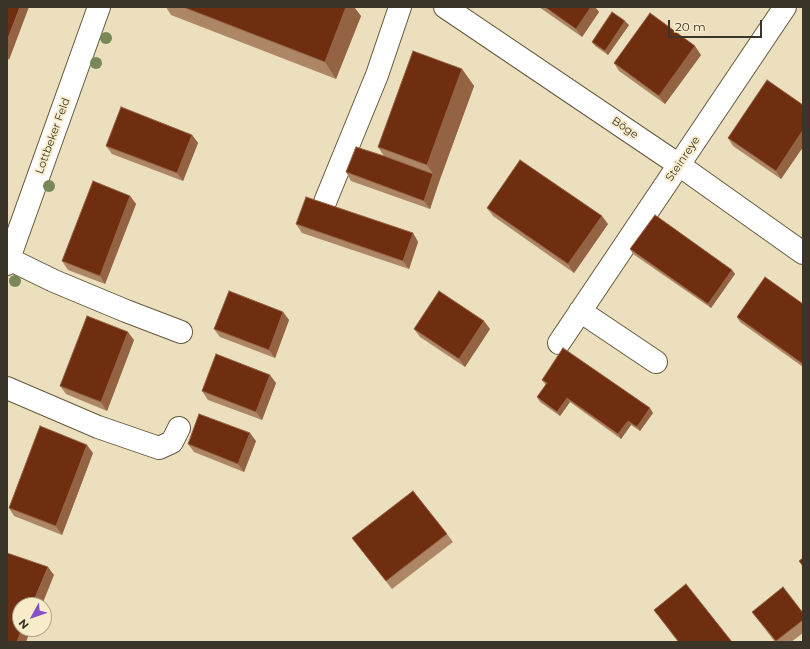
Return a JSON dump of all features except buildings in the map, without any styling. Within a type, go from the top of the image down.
[{"type":"street","name":"Lottbeker Feld","points":[[8,262],[15,216],[99,7]]},
{"type":"street","points":[[325,202],[377,75],[400,7]]},
{"type":"street","name":"Böge","points":[[445,7],[679,165],[803,253]]},
{"type":"street","name":"Steinreye","points":[[558,344],[785,7]]},
{"type":"street","points":[[8,262],[126,311],[182,332]]},
{"type":"street","points":[[580,311],[656,362]]},
{"type":"street","points":[[7,388],[98,427],[159,448],[172,442],[179,428]]}]
